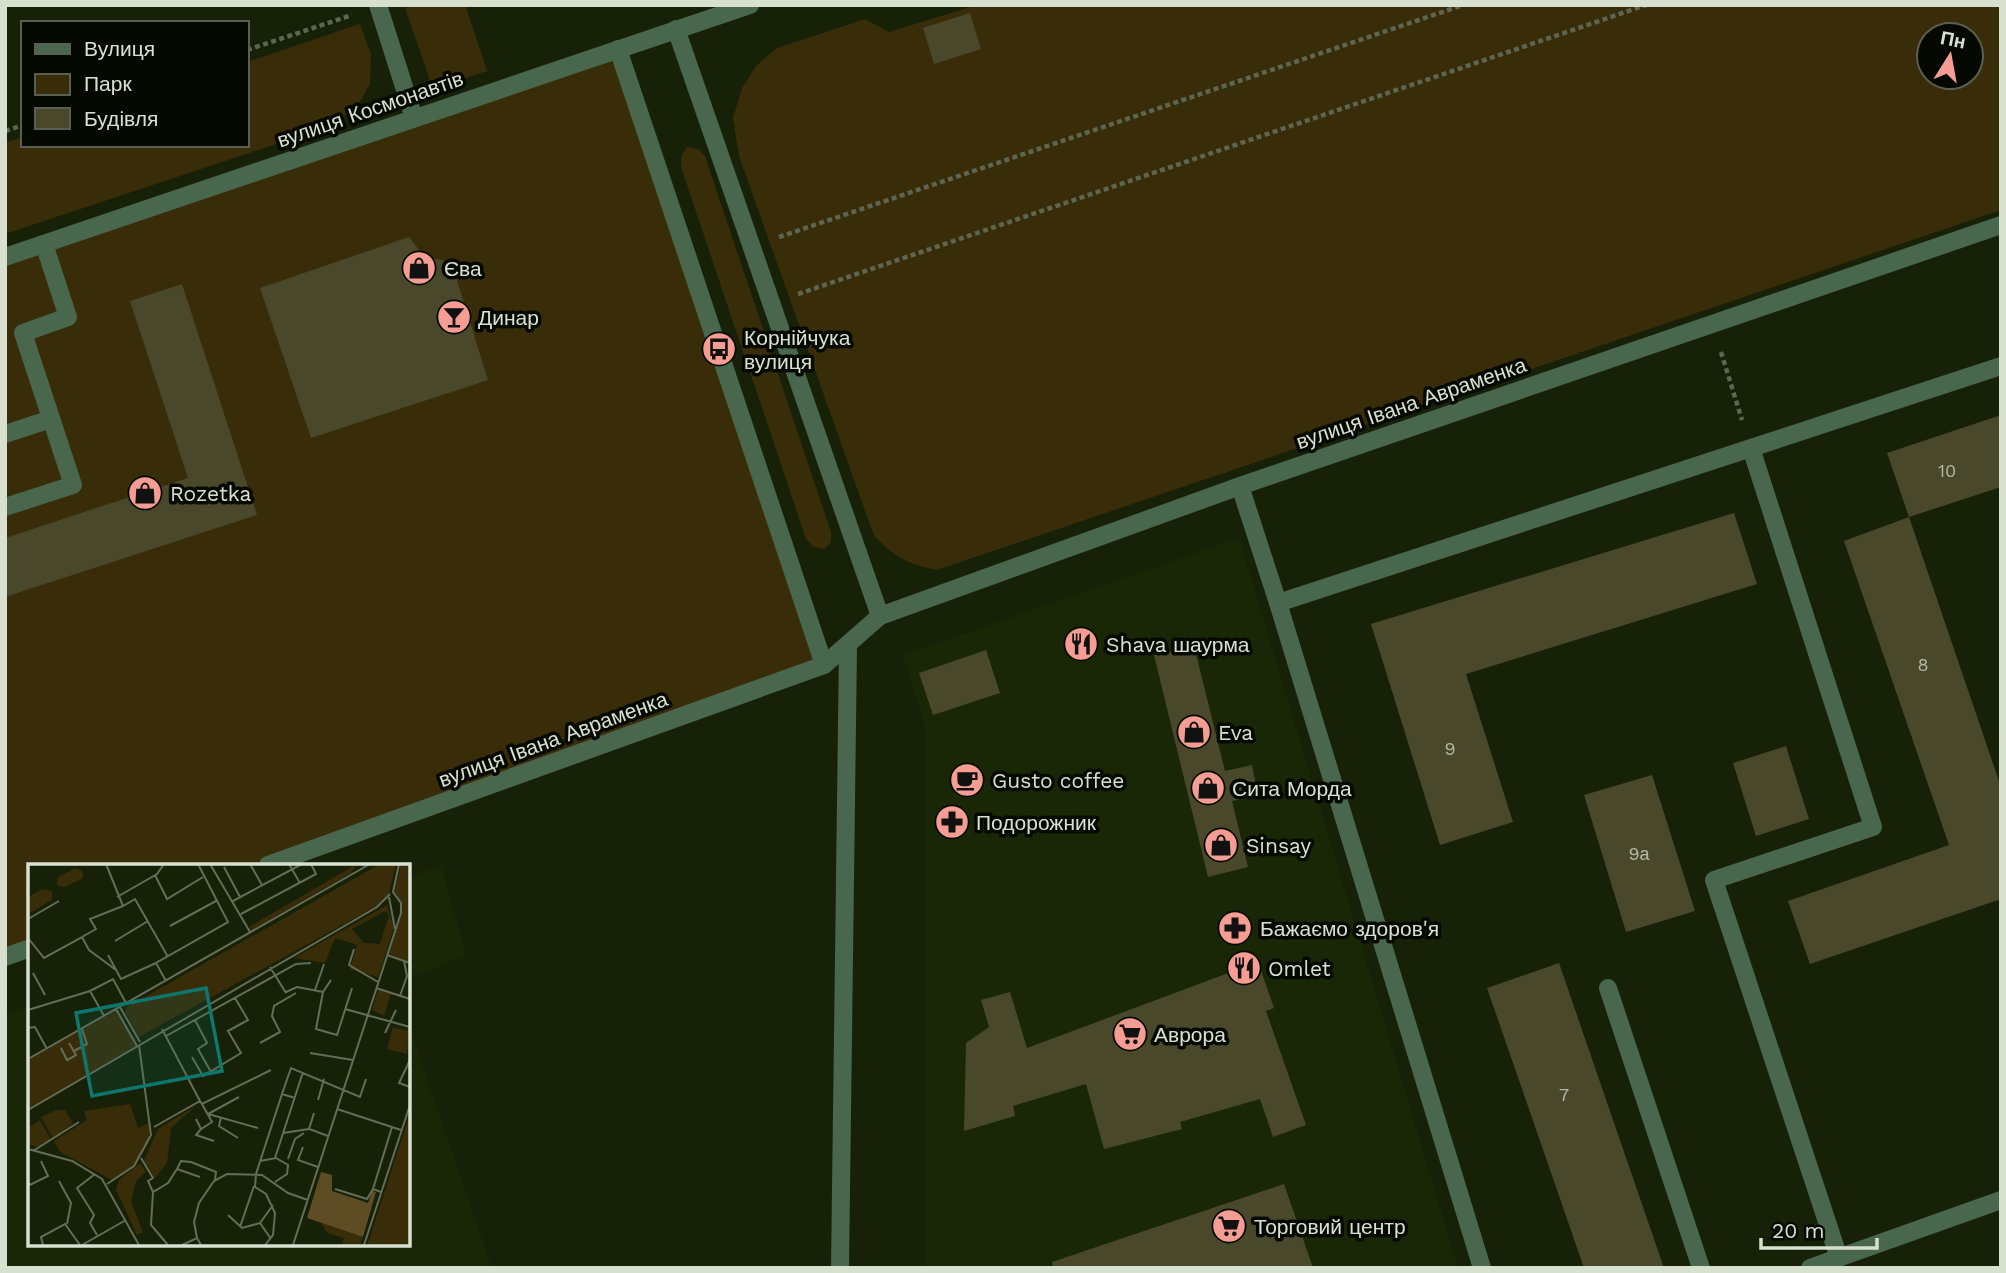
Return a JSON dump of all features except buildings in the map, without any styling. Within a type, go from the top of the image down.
[{"type":"street","name":"вулиця Космонавтів","points":[[5,257],[750,5]]},
{"type":"street","points":[[378,6],[414,118]]},
{"type":"street","points":[[676,29],[880,617]]},
{"type":"street","points":[[618,49],[824,665]]},
{"type":"street","name":"вулиця Івана Авраменка","points":[[271,864],[824,665],[880,617],[1240,486],[2001,225]]},
{"type":"street","points":[[5,339],[68,317],[44,244]]},
{"type":"street","points":[[5,507],[73,485],[23,333]]},
{"type":"street","points":[[1278,603],[2001,366]]},
{"type":"street","points":[[5,434],[51,419]]},
{"type":"street","points":[[1751,448],[1873,827],[1714,880],[1839,1258]]},
{"type":"street","points":[[1240,486],[1482,1268]]},
{"type":"street","points":[[840,1268],[848,646]]},
{"type":"street","points":[[5,957],[28,949]]},
{"type":"street","points":[[1608,988],[1701,1268]]},
{"type":"street","points":[[1810,1268],[2001,1200]]},
{"type":"path","points":[[752,246],[1463,5]]},
{"type":"path","points":[[770,304],[1646,5]]},
{"type":"path","points":[[248,50],[378,6]]},
{"type":"path","points":[[1712,324],[1751,448]]},
{"type":"shaded area","points":[[1239,538],[1458,1268],[925,1268],[925,725],[903,655]]},
{"type":"shaded area","points":[[442,866],[466,956],[410,977],[410,876]]},
{"type":"shaded area","points":[[28,1007],[28,1245],[410,1245],[410,1030],[492,1268],[5,1268],[5,1014]]},
{"type":"green space","points":[[413,5],[465,5],[487,71],[433,89],[405,8]]},
{"type":"green space","points":[[977,5],[2001,5],[2001,210],[937,570],[902,559],[874,536],[739,156],[733,118],[742,88],[756,66],[777,48],[865,19],[889,32]]},
{"type":"green space","points":[[360,24],[371,54],[370,84],[357,107],[328,127],[5,234],[5,143],[21,138],[21,147],[248,147],[248,62]]},
{"type":"green space","points":[[618,49],[824,665],[271,864],[28,864],[28,949],[5,957],[5,257]]},
{"type":"green space","points":[[687,147],[698,149],[705,156],[831,532],[831,542],[824,549],[814,547],[806,539],[681,167],[682,155]]},
{"type":"place","name":"Єва","points":[[419,268]]},
{"type":"place","name":"Динар","points":[[454,317]]},
{"type":"place","name":"Корнійчука вулиця","points":[[719,349]]},
{"type":"place","name":"Rozetka","points":[[145,493]]},
{"type":"place","name":"Shava шаурма","points":[[1081,644]]},
{"type":"place","name":"Eva","points":[[1194,732]]},
{"type":"place","name":"Gusto coffee","points":[[967,780]]},
{"type":"place","name":"Сита Морда","points":[[1208,788]]},
{"type":"place","name":"Подорожник","points":[[952,822]]},
{"type":"place","name":"Sinsay","points":[[1221,845]]},
{"type":"place","name":"Бажаємо здоров'я","points":[[1235,928]]},
{"type":"place","name":"Omlet","points":[[1244,968]]},
{"type":"place","name":"Аврора","points":[[1130,1034]]},
{"type":"place","name":"Торговий центр","points":[[1229,1226]]}]
